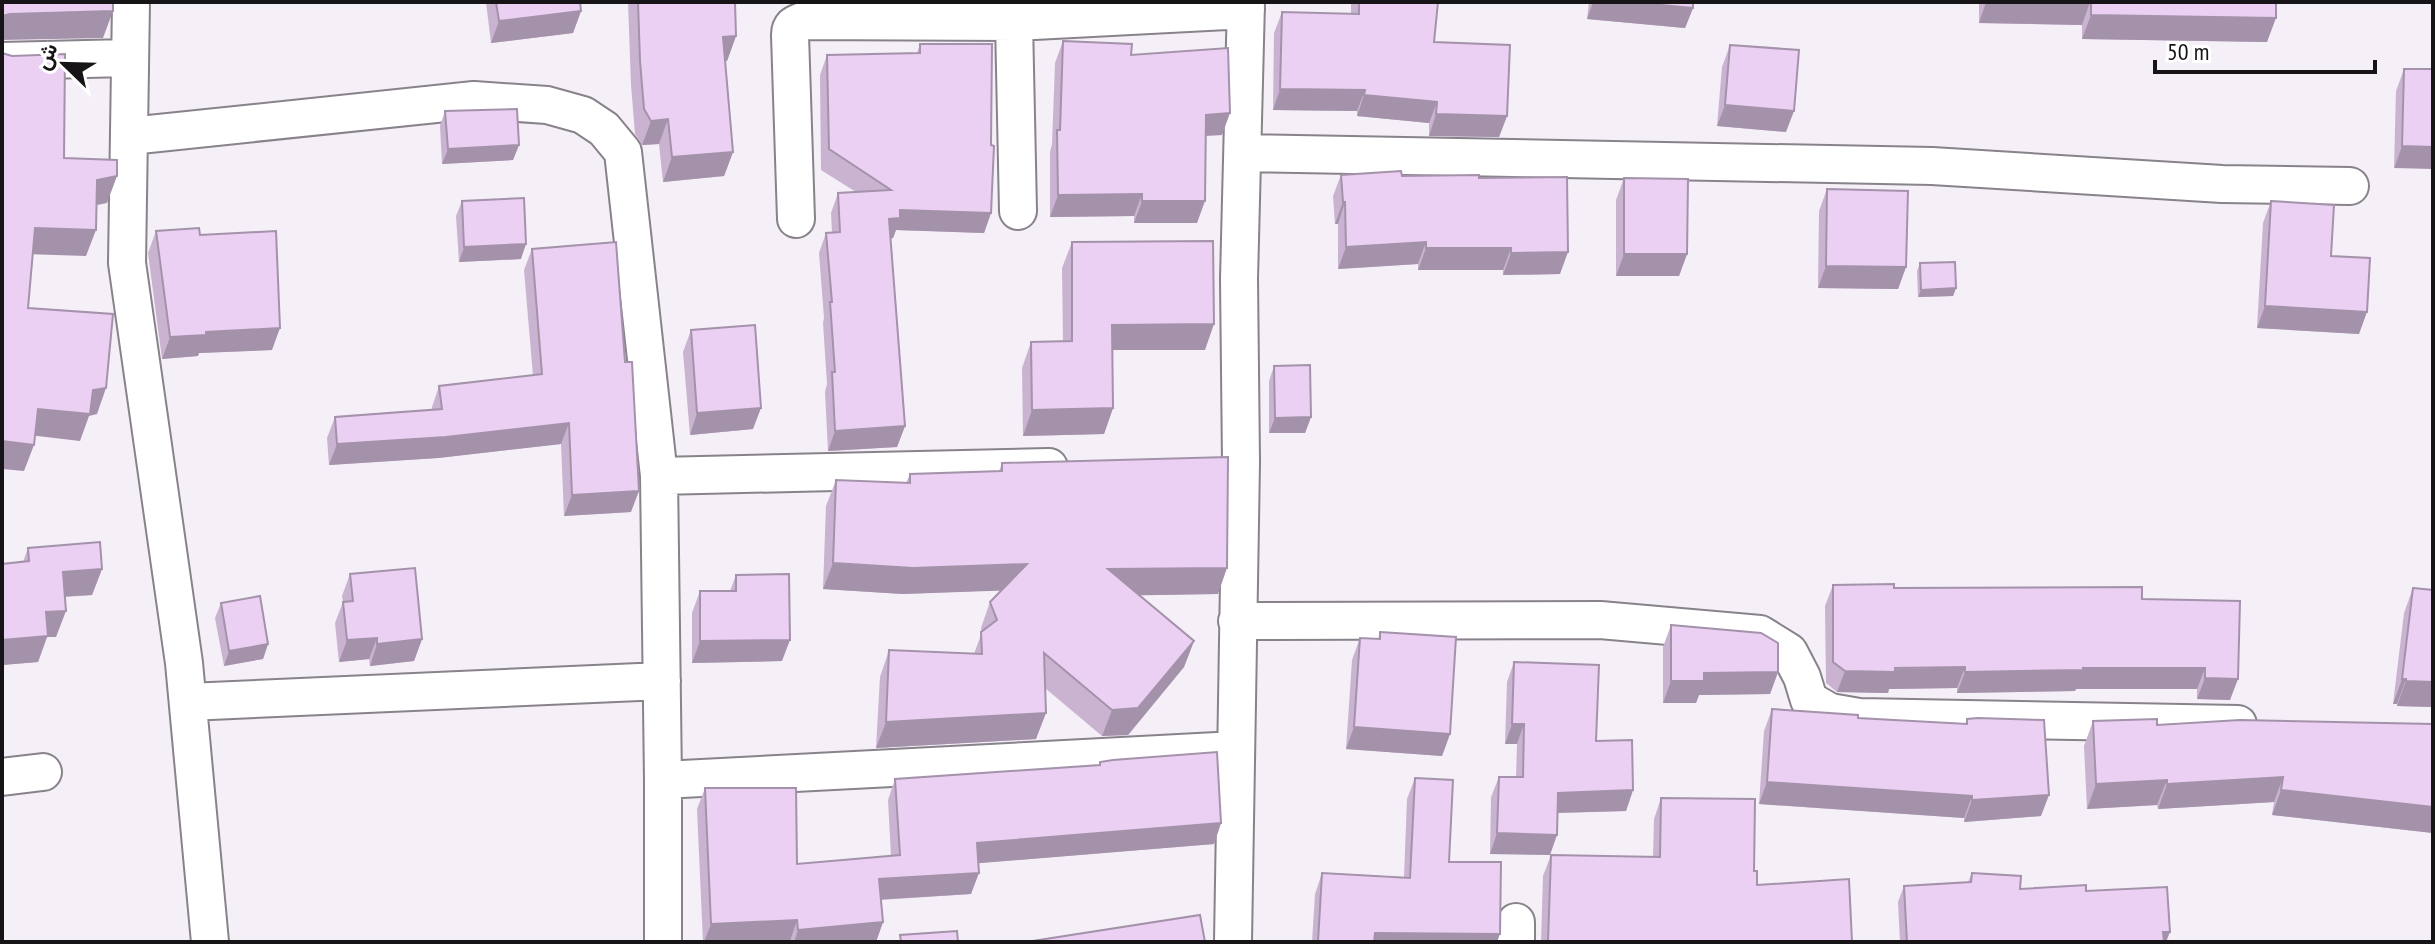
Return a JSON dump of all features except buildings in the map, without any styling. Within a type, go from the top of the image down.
[{"type":"street","points":[[131,2],[127,263],[184,663],[210,942]]},
{"type":"street","points":[[796,219],[790,35],[790,29],[795,24],[802,21],[1014,22],[1246,6],[1239,279],[1225,463],[1237,621],[1233,942]]},
{"type":"street","points":[[1014,22],[1018,211]]},
{"type":"street","points":[[2,61],[128,58]]},
{"type":"street","points":[[130,136],[474,100],[547,105],[583,115],[604,129],[623,152],[659,476],[663,942]]},
{"type":"street","points":[[1243,153],[1932,166],[2222,184],[2350,186]]},
{"type":"street","points":[[659,476],[1084,466]]},
{"type":"street","points":[[1237,621],[1600,620],[1699,627],[1760,634],[1789,652],[1809,700],[1830,712],[1859,717],[2274,725]]},
{"type":"street","points":[[188,702],[662,681]]},
{"type":"street","points":[[663,780],[1236,750]]},
{"type":"street","points":[[2,777],[43,772]]}]
